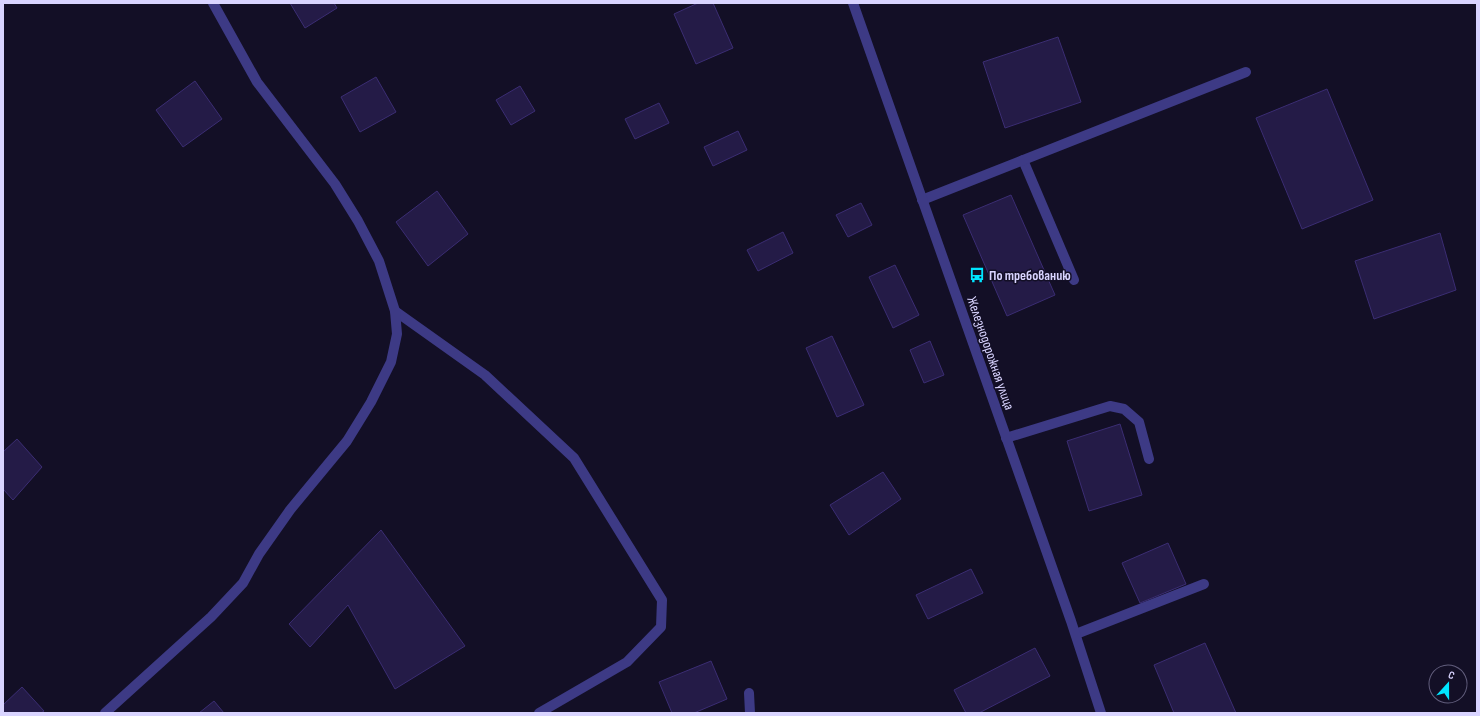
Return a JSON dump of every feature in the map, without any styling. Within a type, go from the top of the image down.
[{"type":"street","points":[[105,713],[211,617],[243,583],[259,554],[290,510],[347,440],[371,402],[391,362],[397,334],[395,311],[379,261],[358,221],[335,184],[257,82],[213,3]]},
{"type":"street","name":"Железнодорожная улица","points":[[853,3],[1076,634],[1101,713]]},
{"type":"street","points":[[922,200],[1246,72]]},
{"type":"street","points":[[1023,160],[1074,280]]},
{"type":"street","points":[[395,311],[486,375],[574,458],[662,600],[661,627],[627,662],[539,713]]},
{"type":"street","points":[[1006,438],[1110,406],[1124,409],[1139,422],[1149,460]]},
{"type":"street","points":[[1076,634],[1204,584]]},
{"type":"street","points":[[749,693],[750,713]]},
{"type":"building","points":[[290,3],[334,3],[337,8],[305,28]]},
{"type":"building","points":[[698,3],[713,3],[733,48],[696,64],[674,14]]},
{"type":"building","points":[[1058,37],[1081,102],[1005,128],[983,62]]},
{"type":"building","points":[[376,77],[396,112],[360,132],[341,97]]},
{"type":"building","points":[[195,81],[222,119],[183,147],[156,110]]},
{"type":"building","points":[[520,86],[535,111],[511,125],[496,100]]},
{"type":"building","points":[[1327,89],[1373,200],[1302,229],[1256,118]]},
{"type":"building","points":[[659,103],[669,123],[635,139],[625,119]]},
{"type":"building","points":[[738,131],[747,150],[713,166],[704,147]]},
{"type":"building","points":[[437,191],[468,234],[428,266],[396,222]]},
{"type":"building","points":[[1011,195],[1055,295],[1007,316],[963,215]]},
{"type":"building","points":[[861,203],[872,225],[848,237],[836,215]]},
{"type":"building","points":[[783,232],[793,253],[758,271],[747,250]]},
{"type":"building","points":[[1440,233],[1456,290],[1374,319],[1355,261]]},
{"type":"building","points":[[895,265],[919,315],[893,328],[869,277]]},
{"type":"building","points":[[832,336],[864,405],[837,417],[806,348]]},
{"type":"building","points":[[930,341],[944,375],[924,383],[910,350]]},
{"type":"building","points":[[1120,424],[1142,495],[1089,511],[1067,441]]},
{"type":"building","points":[[17,439],[42,467],[13,500],[3,489],[3,452]]},
{"type":"building","points":[[883,472],[901,499],[849,535],[830,505]]},
{"type":"building","points":[[381,530],[465,646],[395,689],[348,605],[310,647],[289,624]]},
{"type":"building","points":[[1168,543],[1186,584],[1140,603],[1122,563]]},
{"type":"building","points":[[971,569],[983,593],[928,619],[916,595]]},
{"type":"building","points":[[1205,643],[1236,713],[1174,713],[1154,665]]},
{"type":"building","points":[[1035,648],[1050,676],[979,713],[966,713],[954,690]]},
{"type":"building","points":[[711,661],[727,699],[694,713],[672,713],[659,682]]},
{"type":"building","points":[[22,687],[44,711],[41,713],[3,713],[3,705]]},
{"type":"building","points":[[214,701],[224,713],[199,713]]},
{"type":"place","name":"По требованию","points":[[977,275]]}]
